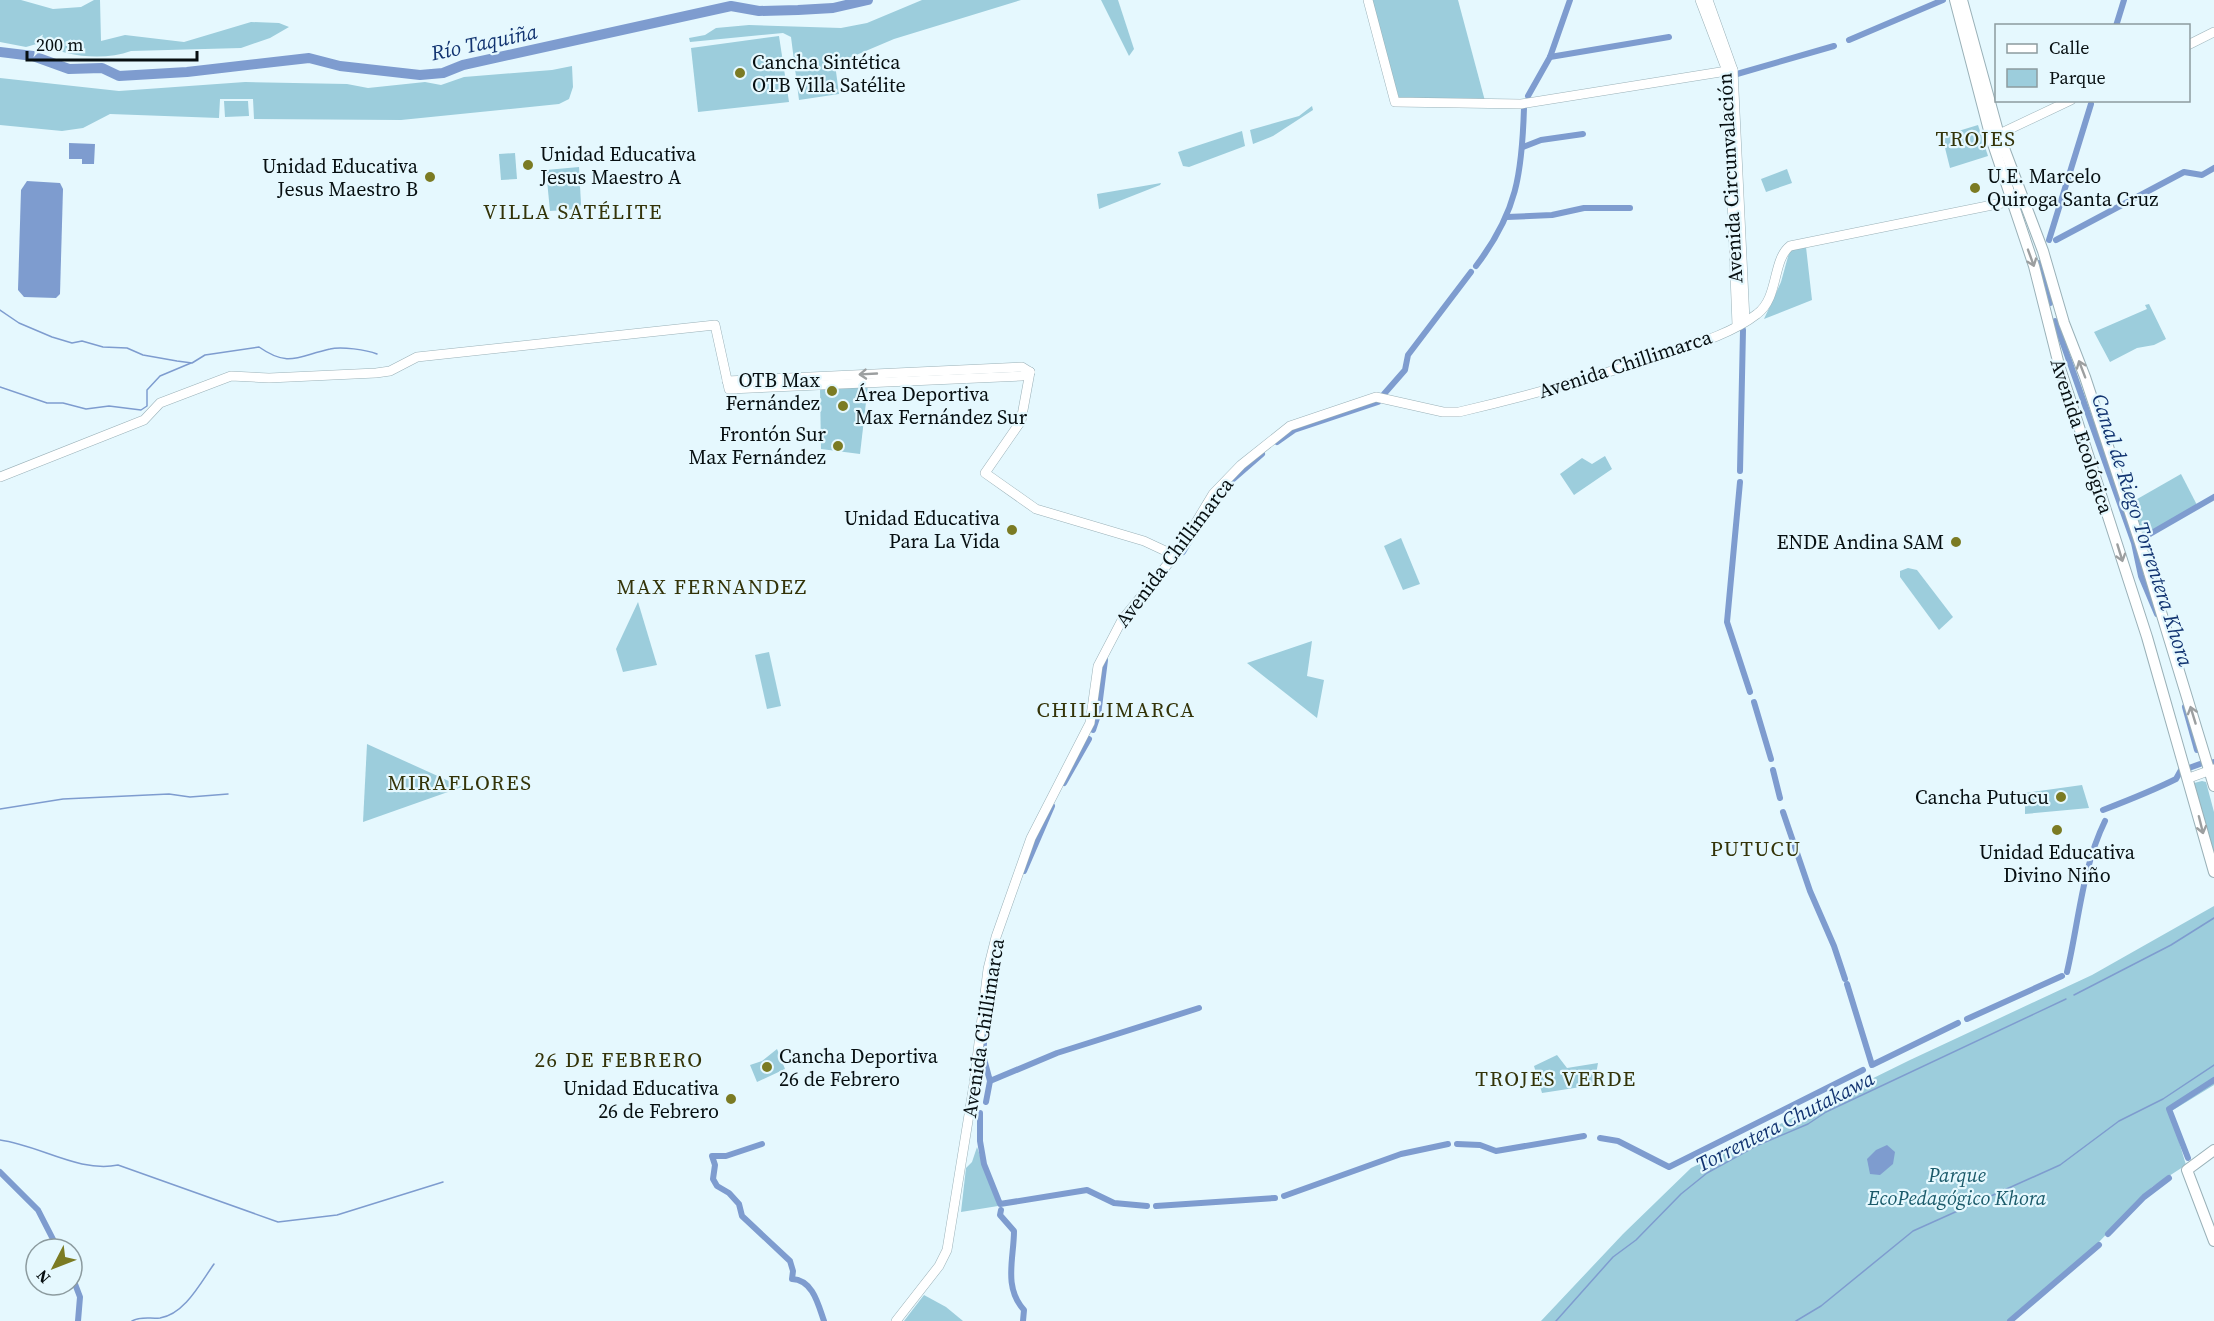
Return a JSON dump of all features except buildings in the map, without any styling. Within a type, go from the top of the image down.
[{"type":"main road","name":"Avenida Ecológica","points":[[1954,0],[2017,200],[2059,365],[2189,778],[2214,872]]},
{"type":"main road","name":"Avenida Ecológica","points":[[1962,0],[1995,136]]},
{"type":"main road","name":"Avenida Ecológica","points":[[2017,200],[2043,251],[2064,323],[2140,543],[2212,770],[2214,786]]},
{"type":"main road","points":[[2214,1150],[2187,1170],[2214,1241]]},
{"type":"street","points":[[1368,0],[1395,102],[1521,104],[1730,70]]},
{"type":"street","name":"Avenida Circunvalación","points":[[1700,0],[1730,70]]},
{"type":"street","name":"Avenida Circunvalación","points":[[1708,0],[1730,70],[1741,323]]},
{"type":"street","points":[[2190,44],[2214,32]]},
{"type":"street","points":[[1995,136],[2067,102]]},
{"type":"street","name":"Avenida Chillimarca","points":[[896,1321],[939,1266],[946,1250],[974,1084],[988,969],[1005,906],[1031,838],[1090,723],[1096,672],[1108,642],[1122,620],[1174,555],[1213,494],[1241,465],[1290,426],[1376,397],[1443,412],[1459,412],[1582,382],[1693,345],[1741,323],[1766,306],[1785,251],[1790,246],[2017,200]]},
{"type":"street","points":[[0,477],[144,420],[160,403],[231,376],[269,378],[376,373],[390,371],[417,357],[715,325],[728,385],[1022,367],[1030,372],[1022,422],[985,473],[1036,509],[1144,541],[1174,555]]},
{"type":"street","points":[[2189,778],[2212,770]]},
{"type":"green space","points":[[0,0],[21,0],[53,9],[81,7],[94,0],[100,0],[101,41],[125,35],[184,42],[251,22],[279,23],[289,27],[270,38],[241,48],[131,51],[109,56],[85,56],[61,52],[40,43],[26,47],[0,42]]},
{"type":"green space","points":[[922,0],[1021,0],[894,39],[835,64],[839,94],[799,100],[791,37],[783,33],[690,42],[689,38],[705,35],[716,28],[749,25],[841,28],[867,23]]},
{"type":"green space","points":[[1101,0],[1118,0],[1134,49],[1129,56]]},
{"type":"green space","points":[[1372,0],[1458,0],[1485,101],[1399,99]]},
{"type":"green space","name":"Cancha Sintética OTB Villa Satélite","points":[[779,36],[789,102],[698,112],[691,48]]},
{"type":"green space","points":[[572,66],[573,87],[569,99],[559,104],[401,120],[254,119],[253,99],[220,99],[219,118],[110,114],[83,128],[62,131],[0,125],[0,78],[119,91],[245,82],[347,84],[368,88],[425,82],[441,85],[464,77],[552,70]]},
{"type":"green space","points":[[224,101],[248,101],[249,116],[225,117]]},
{"type":"green space","points":[[1312,106],[1313,110],[1273,136],[1253,144],[1250,130],[1299,116]]},
{"type":"green space","points":[[1978,125],[1988,156],[1950,168],[1942,136]]},
{"type":"green space","points":[[1242,131],[1245,146],[1189,167],[1183,166],[1178,152]]},
{"type":"green space","points":[[515,153],[517,179],[501,180],[499,154]]},
{"type":"green space","points":[[579,167],[581,204],[579,209],[550,211],[546,170]]},
{"type":"green space","points":[[1787,169],[1792,183],[1766,192],[1761,179]]},
{"type":"green space","points":[[1161,183],[1160,185],[1099,209],[1097,194]]},
{"type":"green space","points":[[1806,247],[1812,300],[1764,319],[1781,282],[1789,253],[1794,249]]},
{"type":"green space","points":[[2149,304],[2166,339],[2154,345],[2137,348],[2110,362],[2094,332],[2147,309],[2145,305]]},
{"type":"green space","name":"Área Deportiva Max Fernández Sur","points":[[868,385],[860,454],[821,449],[820,388]]},
{"type":"green space","points":[[1605,456],[1612,469],[1574,495],[1560,474],[1582,458],[1592,464]]},
{"type":"green space","points":[[2181,474],[2197,505],[2144,536],[2132,502]]},
{"type":"green space","points":[[1401,538],[1420,584],[1403,590],[1384,546]]},
{"type":"green space","points":[[1908,568],[1917,570],[1953,617],[1939,630],[1900,577],[1900,571]]},
{"type":"green space","points":[[638,602],[657,665],[623,672],[616,649]]},
{"type":"green space","points":[[1312,641],[1307,676],[1324,680],[1317,718],[1247,663]]},
{"type":"green space","points":[[769,652],[781,706],[767,709],[755,655]]},
{"type":"green space","points":[[367,744],[462,787],[363,822]]},
{"type":"green space","points":[[2206,782],[2214,812],[2214,865],[2194,783]]},
{"type":"green space","points":[[2082,785],[2089,808],[2025,814],[2025,793]]},
{"type":"green space","name":"Parque EcoPedagógico Khora","points":[[2214,906],[2214,1085],[2170,1112],[2186,1165],[2152,1187],[2097,1244],[2007,1321],[1541,1321],[1623,1234],[1691,1168],[1910,1060],[2092,975]]},
{"type":"green space","name":"Cancha Deportiva 26 de Febrero","points":[[777,1049],[785,1069],[757,1082],[750,1065],[762,1061]]},
{"type":"green space","points":[[1557,1055],[1567,1068],[1598,1063],[1594,1085],[1542,1093],[1534,1066]]},
{"type":"green space","points":[[977,1147],[998,1206],[961,1212],[966,1168],[972,1162]]},
{"type":"green space","points":[[924,1295],[946,1307],[963,1321],[904,1321]]},
{"type":"water","points":[[69,143],[95,144],[94,164],[82,164],[82,159],[69,159]]},
{"type":"water","points":[[27,181],[60,183],[63,189],[60,294],[56,298],[24,297],[18,290],[21,190]]},
{"type":"water","points":[[1887,1145],[1895,1152],[1893,1164],[1880,1175],[1870,1174],[1867,1159],[1876,1150]]},
{"type":"waterway","name":"Río Taquiña","points":[[0,52],[33,56],[69,69],[102,68],[119,76],[187,72],[309,58],[340,66],[420,75],[443,73],[463,65],[731,6],[759,11],[798,10],[833,8],[868,0]]},
{"type":"waterway","name":"Canal de Riego Torrentera Khora","points":[[1528,96],[1550,57],[1570,0]]},
{"type":"waterway","name":"Canal de Riego Torrentera Khora","points":[[1849,40],[1943,0]]},
{"type":"waterway","name":"Canal de Riego Torrentera Khora","points":[[2117,24],[2124,0]]},
{"type":"waterway","points":[[1550,57],[1669,37]]},
{"type":"waterway","name":"Canal de Riego Torrentera Khora","points":[[1737,74],[1834,46]]},
{"type":"waterway","name":"Canal de Riego Torrentera Khora","points":[[2049,240],[2091,104]]},
{"type":"waterway","name":"Canal de Riego Torrentera Khora","points":[[1476,266],[1501,228],[1515,192],[1519,173],[1524,108]]},
{"type":"waterway","points":[[1523,147],[1541,140],[1583,134]]},
{"type":"waterway","name":"Canal de Riego Torrentera Khora","points":[[2056,240],[2184,172],[2202,175],[2214,168]]},
{"type":"waterway","points":[[1507,217],[1552,215],[1584,208],[1630,208]]},
{"type":"waterway","name":"Canal de Riego Torrentera Khora","points":[[2039,263],[2050,303]]},
{"type":"waterway","name":"Canal de Riego Torrentera Khora","points":[[1384,394],[1405,370],[1408,355],[1471,272]]},
{"type":"waterway","points":[[0,310],[19,323],[72,343],[82,341],[103,347],[127,348],[143,355],[192,363],[205,355],[259,347],[286,359],[335,348],[377,354]]},
{"type":"waterway","name":"Canal de Riego Torrentera Khora","points":[[2055,321],[2134,543],[2141,576],[2157,614]]},
{"type":"waterway","name":"Canal de Riego Torrentera Khora","points":[[1740,471],[1743,330]]},
{"type":"waterway","points":[[0,387],[47,403],[63,403],[86,409],[109,406],[141,410],[147,406],[147,390],[160,376],[191,363]]},
{"type":"waterway","name":"Canal de Riego Torrentera Khora","points":[[1277,442],[1294,430],[1378,402]]},
{"type":"waterway","name":"Canal de Riego Torrentera Khora","points":[[1231,481],[1262,454]]},
{"type":"waterway","name":"Canal de Riego Torrentera Khora","points":[[1740,482],[1727,622],[1750,692]]},
{"type":"waterway","name":"Canal de Riego Torrentera Khora","points":[[2143,538],[2214,497]]},
{"type":"waterway","name":"Canal de Riego Torrentera Khora","points":[[1183,552],[1213,502]]},
{"type":"waterway","name":"Canal de Riego Torrentera Khora","points":[[1093,730],[1098,715],[1105,660]]},
{"type":"waterway","name":"Canal de Riego Torrentera Khora","points":[[1754,702],[1771,759]]},
{"type":"waterway","name":"Canal de Riego Torrentera Khora","points":[[2185,707],[2197,750]]},
{"type":"waterway","name":"Canal de Riego Torrentera Khora","points":[[1064,783],[1089,739]]},
{"type":"waterway","points":[[2189,768],[2200,764]]},
{"type":"waterway","name":"Canal de Riego Torrentera Khora","points":[[1773,770],[1780,798]]},
{"type":"waterway","name":"Canal de Riego Torrentera Khora","points":[[2103,810],[2176,779],[2181,770]]},
{"type":"waterway","points":[[0,809],[63,799],[169,794],[190,797],[228,794]]},
{"type":"waterway","name":"Canal de Riego Torrentera Khora","points":[[1024,871],[1052,806]]},
{"type":"waterway","name":"Canal de Riego Torrentera Khora","points":[[1783,812],[1810,891],[1834,946],[1845,979]]},
{"type":"waterway","name":"Canal de Riego Torrentera Khora","points":[[2067,972],[2086,876],[2105,821]]},
{"type":"waterway","points":[[2074,995],[2171,945],[2214,918]]},
{"type":"waterway","name":"Canal de Riego Torrentera Khora","points":[[1967,1019],[2062,976]]},
{"type":"waterway","name":"Canal de Riego Torrentera Khora","points":[[1847,984],[1872,1065],[1958,1023]]},
{"type":"waterway","name":"Torrentera Chutakawa","points":[[1556,1321],[1613,1257],[1636,1240],[1681,1194],[1707,1173],[1756,1146],[1808,1124],[1826,1112],[2066,999]]},
{"type":"waterway","points":[[990,1081],[1057,1053],[1199,1008]]},
{"type":"waterway","name":"Canal de Riego Torrentera Khora","points":[[985,1031],[983,1055],[990,1081],[986,1102]]},
{"type":"waterway","points":[[1796,1321],[1821,1306],[1913,1231],[2060,1165],[2119,1121],[2163,1099],[2214,1065]]},
{"type":"waterway","name":"Canal de Riego Torrentera Khora","points":[[1600,1138],[1618,1141],[1669,1167],[1863,1070]]},
{"type":"waterway","name":"Canal de Riego Torrentera Khora","points":[[2188,1158],[2169,1109],[2214,1080]]},
{"type":"waterway","name":"Canal de Riego Torrentera Khora","points":[[980,1113],[980,1141],[984,1164],[1000,1204],[1087,1190],[1114,1203],[1147,1206]]},
{"type":"waterway","name":"Canal de Riego Torrentera Khora","points":[[1457,1144],[1480,1145],[1496,1151],[1584,1136]]},
{"type":"waterway","points":[[0,1140],[74,1162],[103,1166],[118,1165],[278,1222],[337,1215],[443,1182]]},
{"type":"waterway","name":"Canal de Riego Torrentera Khora","points":[[762,1144],[726,1156],[712,1156],[715,1165],[713,1179],[717,1186],[729,1193],[739,1204],[742,1216],[790,1261],[793,1271],[792,1279],[799,1280],[810,1288],[824,1321]]},
{"type":"waterway","name":"Canal de Riego Torrentera Khora","points":[[1284,1196],[1401,1154],[1448,1144]]},
{"type":"waterway","points":[[0,1172],[38,1210],[52,1237]]},
{"type":"waterway","name":"Canal de Riego Torrentera Khora","points":[[2108,1234],[2144,1197],[2169,1178]]},
{"type":"waterway","name":"Canal de Riego Torrentera Khora","points":[[1156,1206],[1275,1198]]},
{"type":"waterway","name":"Canal de Riego Torrentera Khora","points":[[1001,1210],[1000,1215],[1014,1231],[1011,1272],[1014,1292],[1024,1310],[1023,1321]]},
{"type":"waterway","name":"Canal de Riego Torrentera Khora","points":[[2010,1321],[2099,1245]]},
{"type":"waterway","points":[[132,1321],[142,1318],[160,1318],[177,1310],[192,1296],[214,1264]]},
{"type":"waterway","points":[[78,1321],[80,1297]]},
{"type":"place","name":"Cancha Sintética OTB Villa Satélite","points":[[740,73]]},
{"type":"place","name":"Unidad Educativa Jesus Maestro A","points":[[528,165]]},
{"type":"place","name":"Unidad Educativa Jesus Maestro B","points":[[430,177]]},
{"type":"place","name":"U.E. Marcelo Quiroga Santa Cruz","points":[[1975,188]]},
{"type":"place","name":"OTB Max Fernández","points":[[832,391]]},
{"type":"place","name":"Área Deportiva Max Fernández Sur","points":[[843,406]]},
{"type":"place","name":"Frontón Sur Max Fernández","points":[[838,446]]},
{"type":"place","name":"Unidad Educativa Para La Vida","points":[[1012,530]]},
{"type":"place","name":"ENDE Andina SAM","points":[[1956,542]]},
{"type":"place","name":"Cancha Putucu","points":[[2061,797]]},
{"type":"place","name":"Unidad Educativa Divino Niño","points":[[2057,830]]},
{"type":"place","name":"Cancha Deportiva 26 de Febrero","points":[[767,1067]]},
{"type":"place","name":"Unidad Educativa 26 de Febrero","points":[[731,1099]]},
{"type":"district","name":"TROJES","points":[[1976,138]]},
{"type":"district","name":"VILLA SATÉLITE","points":[[573,211]]},
{"type":"district","name":"MAX FERNANDEZ","points":[[712,586]]},
{"type":"district","name":"CHILLIMARCA","points":[[1116,709]]},
{"type":"district","name":"MIRAFLORES","points":[[460,782]]},
{"type":"district","name":"PUTUCU","points":[[1756,848]]},
{"type":"district","name":"26 DE FEBRERO","points":[[619,1059]]},
{"type":"district","name":"TROJES VERDE","points":[[1556,1078]]}]
